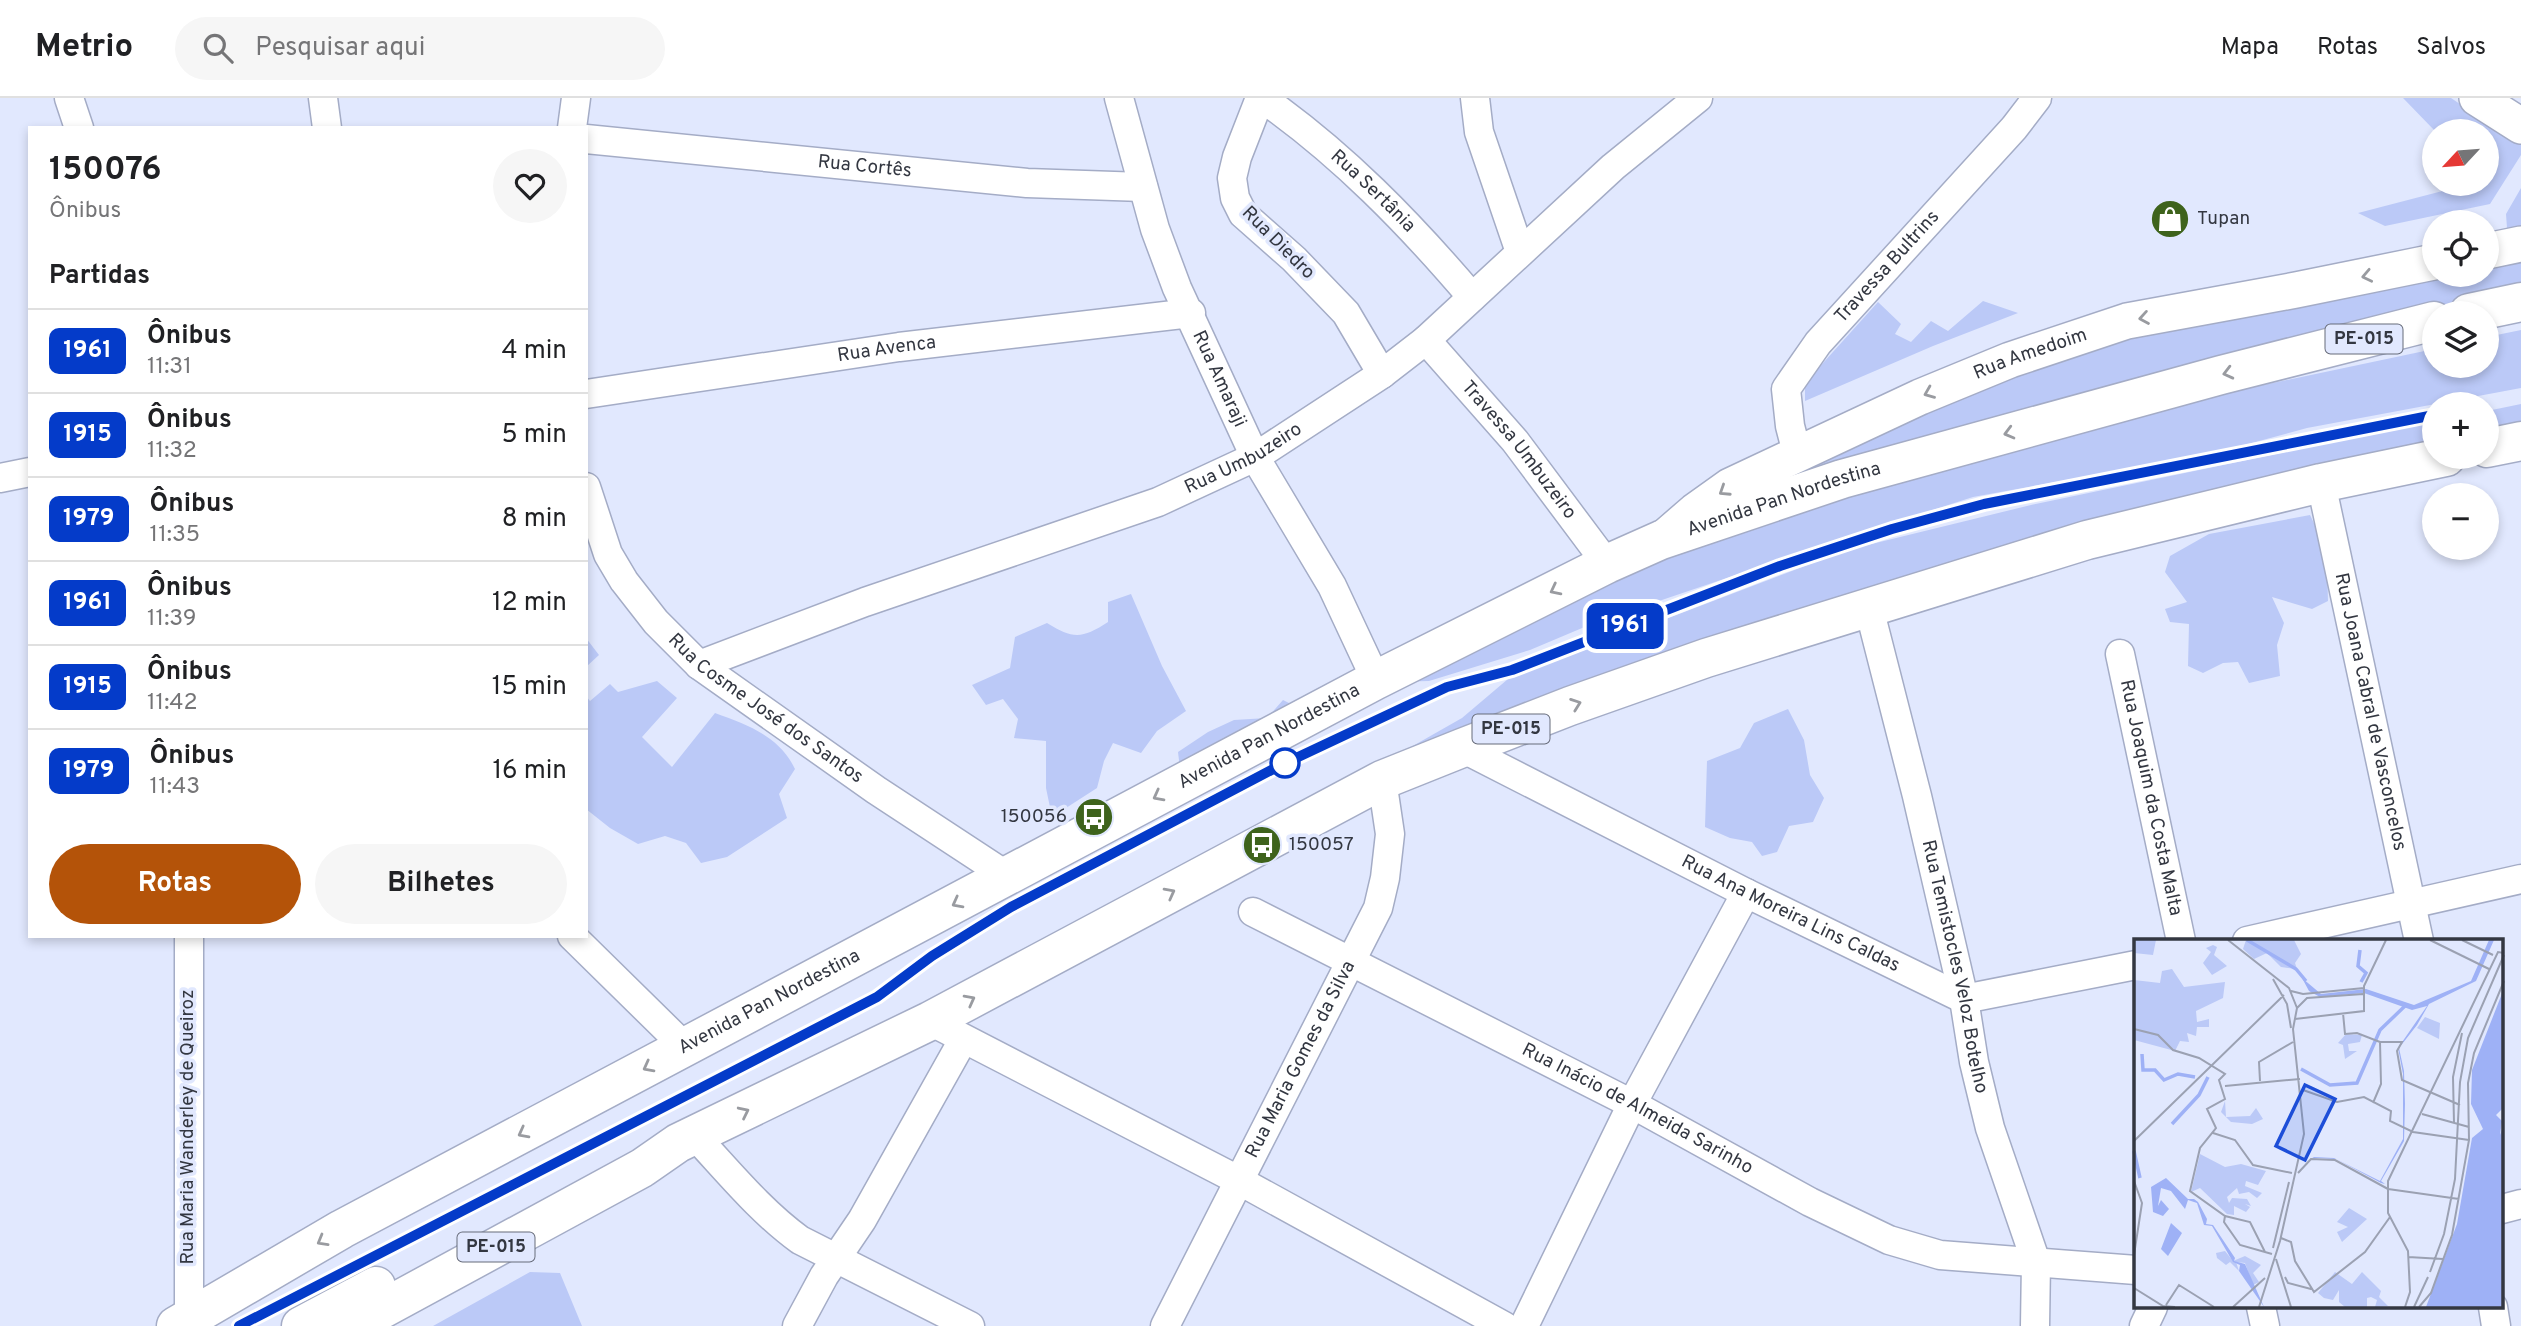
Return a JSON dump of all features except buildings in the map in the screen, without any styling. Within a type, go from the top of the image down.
[{"type":"highway","points":[[2499,307],[2521,302]]},
{"type":"highway","name":"Avenida Pan Nordestina","points":[[182,1322],[342,1229],[1376,680],[1607,564],[1661,540],[1842,479],[2221,375],[2422,324]]},
{"type":"highway","points":[[2499,446],[2521,441]]},
{"type":"highway","name":"PE-015","points":[[301,1326],[347,1314],[642,1168],[687,1140],[930,1021],[1382,780],[1570,706],[1694,663],[2087,540],[2422,462]]},
{"type":"main road","points":[[2477,98],[2521,126]]},
{"type":"main road","name":"Rua Amedoim","points":[[1661,540],[1730,486],[1920,397],[2010,360],[2127,321],[2422,264]]},
{"type":"street","points":[[69,98],[78,126]]},
{"type":"street","points":[[323,98],[327,126]]},
{"type":"street","points":[[572,126],[576,98]]},
{"type":"street","name":"Rua Amaraji","points":[[1119,98],[1155,229],[1177,288],[1191,313],[1255,457],[1332,586],[1376,680]]},
{"type":"street","name":"Rua Sertânia","points":[[1261,98],[1316,138],[1378,194],[1472,297]]},
{"type":"street","name":"Rua Diedro","points":[[1261,98],[1237,157],[1232,178],[1235,198],[1243,214],[1294,259],[1346,313],[1382,374]]},
{"type":"street","points":[[1475,98],[1479,132],[1520,252]]},
{"type":"street","name":"Rua Umbuzeiro","points":[[699,665],[865,602],[1158,502],[1255,457],[1382,374],[1426,340],[1613,167],[1698,98]]},
{"type":"street","name":"Travessa Bultrins","points":[[1797,453],[1790,426],[1786,388],[1818,343],[2014,128],[2037,98]]},
{"type":"street","name":"Rua Cortês","points":[[588,139],[1027,183],[1143,187]]},
{"type":"street","name":"Rua Avenca","points":[[588,394],[898,347],[1191,313]]},
{"type":"street","name":"Travessa Umbuzeiro","points":[[1426,340],[1515,440],[1607,564]]},
{"type":"street","points":[[0,478],[28,472]]},
{"type":"street","name":"Rua Joana Cabral de Vasconcelos","points":[[2322,484],[2419,939]]},
{"type":"street","name":"Rua Cosme José dos Santos","points":[[588,493],[608,554],[624,581],[656,622],[699,665],[876,790],[1007,876]]},
{"type":"street","name":"Rua Temistocles Veloz Botelho","points":[[1869,608],[1917,796],[1964,999],[1974,1062],[1990,1128],[2035,1262],[2035,1326]]},
{"type":"street","name":"Rua Joaquim da Costa Malta","points":[[2120,654],[2181,939]]},
{"type":"street","name":"Rua Ana Moreira Lins Caldas","points":[[1462,748],[1746,893],[1964,999]]},
{"type":"street","name":"Rua Maria Gomes da Silva","points":[[1165,1326],[1378,908],[1385,878],[1390,834],[1382,780]]},
{"type":"street","points":[[2256,939],[2521,879]]},
{"type":"street","points":[[1524,1326],[1632,1104],[1746,893]]},
{"type":"street","name":"Rua Inácio de Almeida Sarinho","points":[[1253,912],[1632,1104],[1810,1202],[1889,1240],[1940,1255],[2134,1270]]},
{"type":"street","name":"Rua Maria Wanderley de Queiroz","points":[[182,1322],[188,938]]},
{"type":"street","points":[[574,938],[685,1048]]},
{"type":"street","points":[[1964,999],[2134,965]]},
{"type":"street","points":[[930,1021],[1238,1180],[1504,1326]]},
{"type":"street","points":[[797,1326],[824,1276],[862,1220],[963,1040]]},
{"type":"street","points":[[687,1140],[800,1240],[970,1326]]},
{"type":"street","points":[[2504,1208],[2521,1204]]},
{"type":"street","points":[[2144,1326],[2153,1308]]},
{"type":"street","points":[[2261,1308],[2265,1326]]},
{"type":"street","points":[[2493,1308],[2496,1326]]},
{"type":"shaded area","points":[[2403,98],[2451,98],[2482,119],[2423,119]]},
{"type":"shaded area","points":[[2499,130],[2521,145],[2521,155],[2499,190]]},
{"type":"shaded area","points":[[2521,188],[2521,226],[2507,228],[2506,214]]},
{"type":"shaded area","points":[[2423,196],[2495,196],[2490,204],[2461,210],[2422,210],[2422,218],[2385,226],[2358,213]]},
{"type":"shaded area","points":[[2521,248],[2521,297],[2499,303],[2422,301],[2422,323],[1698,514],[2123,325],[2422,277],[2422,287],[2499,287],[2499,253]]},
{"type":"shaded area","points":[[1983,301],[2018,313],[1805,401],[1805,383],[1878,302],[1901,324],[1895,334],[1911,342],[1931,321],[1948,331]]},
{"type":"shaded area","points":[[2521,330],[2521,388],[2499,392],[2422,392],[2422,407],[2307,428],[2211,454],[1973,497],[1594,623],[1530,650],[1429,681],[1392,682],[1632,569],[1838,490],[1919,478],[2068,426],[2422,352],[2422,378],[2499,378],[2499,335]]},
{"type":"shaded area","points":[[2521,404],[2521,433],[2499,438],[2499,409]]},
{"type":"shaded area","points":[[2422,424],[2422,454],[1360,776],[1462,718],[1508,679],[1847,550],[2031,505]]},
{"type":"shaded area","points":[[2310,515],[2325,557],[2328,601],[2312,609],[2272,597],[2284,623],[2277,645],[2280,676],[2249,683],[2238,662],[2223,663],[2203,673],[2188,666],[2189,624],[2170,622],[2165,609],[2187,602],[2165,572],[2170,556],[2209,534]]},
{"type":"shaded area","points":[[1131,594],[1162,666],[1186,711],[1157,731],[1141,753],[1113,743],[1104,761],[1097,788],[1052,817],[1046,788],[1046,741],[1014,738],[1018,719],[1003,699],[986,705],[972,685],[1010,668],[1015,637],[1047,623],[1071,634],[1091,632],[1108,622],[1108,602]]},
{"type":"shaded area","points":[[588,641],[599,655],[588,665]]},
{"type":"shaded area","points":[[657,681],[677,698],[642,737],[672,767],[715,713],[751,727],[771,740],[795,769],[779,794],[787,818],[727,857],[701,863],[686,843],[665,836],[638,844],[610,828],[588,811],[588,698],[590,701],[610,684],[618,692]]},
{"type":"shaded area","points":[[1283,700],[1301,709],[1181,777],[1178,752],[1208,732],[1234,720],[1267,718]]},
{"type":"shaded area","points":[[1788,709],[1804,740],[1810,775],[1824,798],[1813,822],[1789,826],[1777,852],[1762,856],[1752,842],[1730,838],[1705,827],[1707,761],[1740,748],[1754,723]]},
{"type":"shaded area","points":[[530,1272],[560,1273],[582,1326],[433,1326]]},
{"type":"bus line","name":"1961","points":[[239,1326],[877,997],[932,956],[991,919],[1120,849],[1279,766],[1447,687],[1512,670],[1780,566],[1892,529],[1984,504],[2422,417]]},
{"type":"place","name":"Tupan","points":[[2170,219]]},
{"type":"place","name":"150056","points":[[1094,817]]},
{"type":"place","name":"150057","points":[[1262,845]]}]
